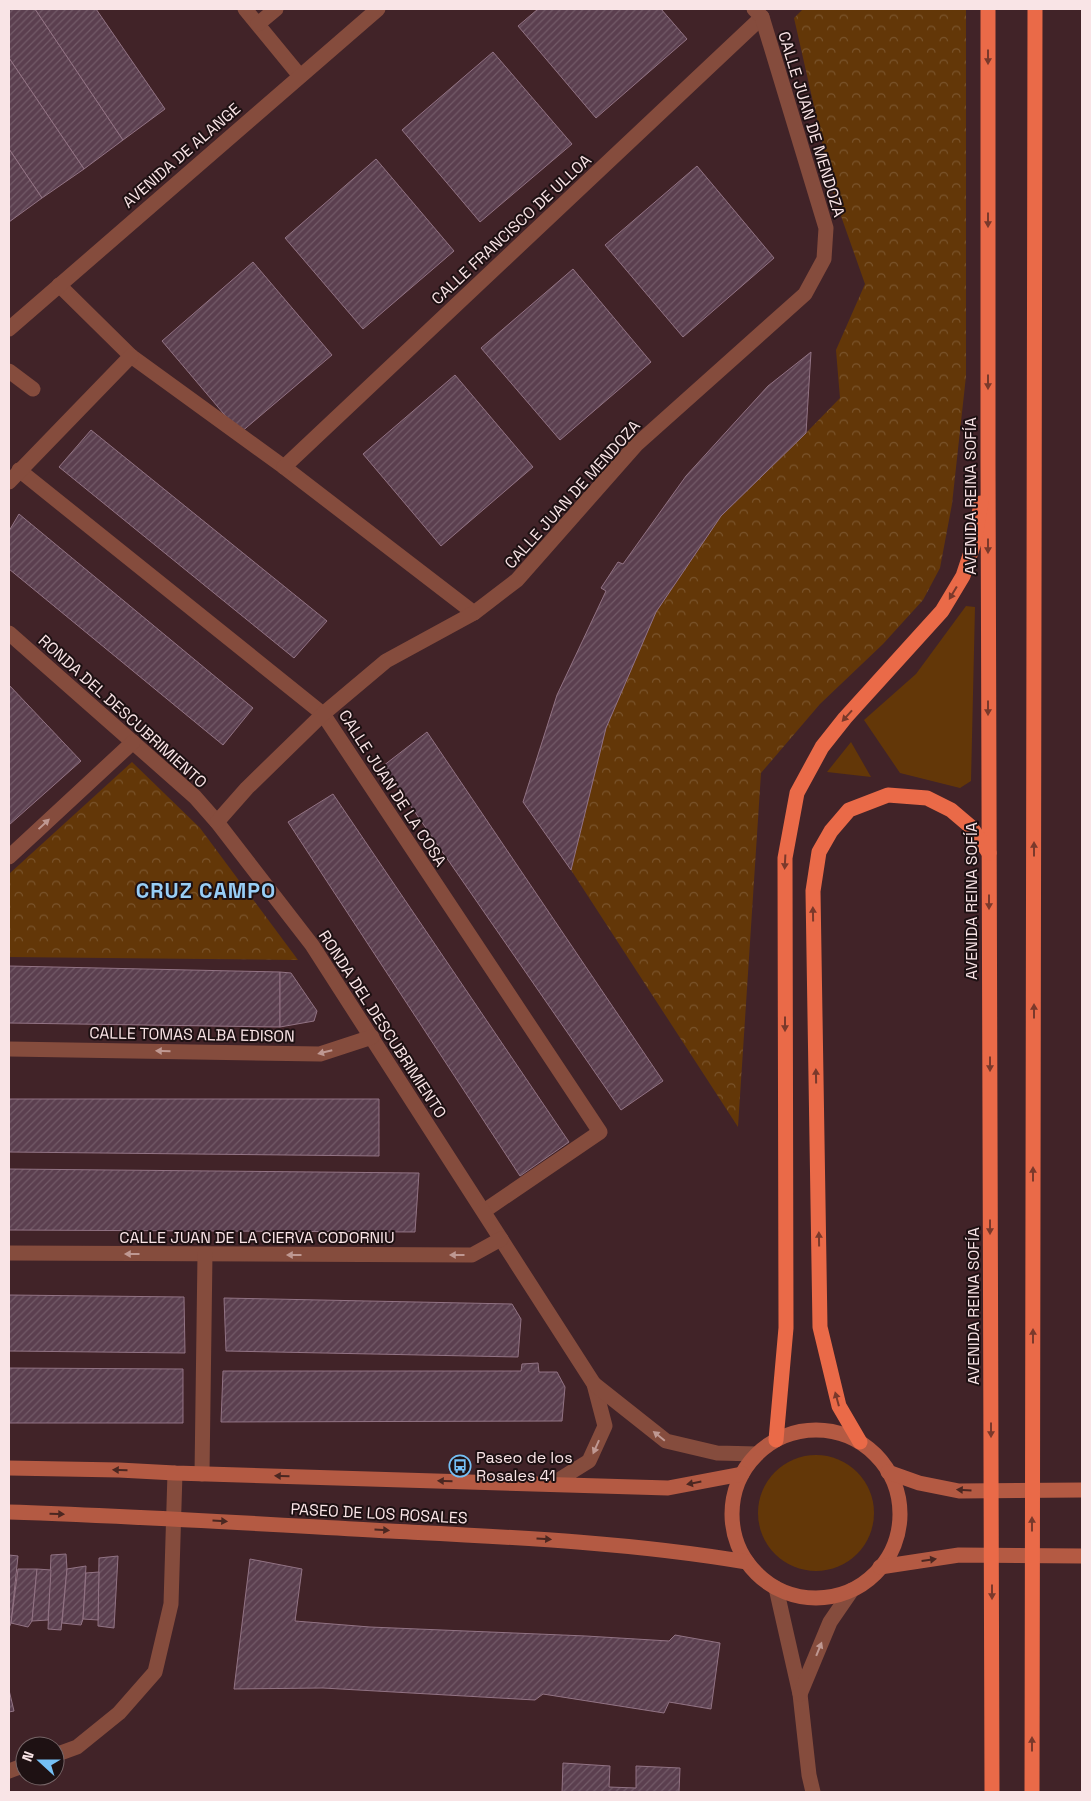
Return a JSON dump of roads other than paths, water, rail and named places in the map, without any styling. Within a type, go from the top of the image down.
[{"type":"highway","name":"AVENIDA REINA SOFÍA","points":[[988,9],[992,1792]]},
{"type":"highway","points":[[1032,1792],[1035,9]]},
{"type":"highway","points":[[776,1440],[786,1328],[785,858],[797,793],[822,747],[845,718],[942,611],[963,576],[974,543],[988,462]]},
{"type":"highway","points":[[860,1442],[839,1406],[820,1328],[813,892],[820,852],[830,831],[849,810],[888,795],[927,798],[951,810],[971,827],[989,853]]},
{"type":"main road","points":[[814,1430],[836,1432],[860,1442],[874,1454],[888,1472],[898,1496],[899,1519],[889,1555],[869,1578],[852,1590],[832,1596],[814,1598],[798,1596],[776,1588],[761,1577],[747,1562],[738,1544],[732,1521],[735,1493],[742,1474],[757,1454],[776,1440],[796,1432],[814,1430]]},
{"type":"main road","name":"PASEO DE LOS ROSALES","points":[[9,1468],[668,1488],[742,1474]]},
{"type":"main road","points":[[888,1472],[919,1483],[960,1491],[1082,1490]]},
{"type":"main road","name":"PASEO DE LOS ROSALES","points":[[9,1512],[546,1539],[704,1555],[747,1562]]},
{"type":"main road","points":[[880,1567],[959,1555],[1082,1556]]},
{"type":"street","points":[[245,9],[300,76]]},
{"type":"street","points":[[258,24],[276,9]]},
{"type":"street","name":"AVENIDA DE ALANGE","points":[[9,328],[378,9]]},
{"type":"street","name":"CALLE FRANCISCO DE ULLOA","points":[[284,467],[758,13]]},
{"type":"street","name":"CALLE JUAN DE MENDOZA","points":[[217,822],[247,788],[323,714],[386,660],[474,613],[518,580],[636,445],[805,294],[824,259],[826,228],[758,13]]},
{"type":"street","points":[[59,285],[131,356],[284,467],[474,613]]},
{"type":"street","points":[[9,482],[131,356]]},
{"type":"street","points":[[9,371],[33,389]]},
{"type":"street","name":"CALLE JUAN DE LA COSA","points":[[19,470],[323,714],[600,1132],[484,1210]]},
{"type":"street","name":"RONDA DEL DESCUBRIMIENTO","points":[[9,633],[195,798],[217,822],[312,945],[484,1210],[594,1384],[605,1426],[589,1461],[552,1484]]},
{"type":"street","points":[[9,857],[133,742]]},
{"type":"street","name":"CALLE TOMAS ALBA EDISON","points":[[9,1049],[320,1054],[372,1037]]},
{"type":"street","name":"CALLE JUAN DE LA CIERVA CODORNIU","points":[[9,1253],[472,1256],[502,1239]]},
{"type":"street","points":[[202,1474],[205,1254]]},
{"type":"street","points":[[594,1384],[666,1441],[717,1454],[757,1454]]},
{"type":"street","points":[[65,1751],[77,1747],[119,1713],[155,1672],[171,1604],[176,1473]]},
{"type":"street","points":[[776,1588],[800,1694],[809,1775],[813,1792]]},
{"type":"street","points":[[800,1694],[830,1622],[852,1590]]},
{"type":"place","name":"Paseo de los Rosales 41","points":[[460,1466]]},
{"type":"district","name":"CRUZ CAMPO","points":[[206,891]]}]
